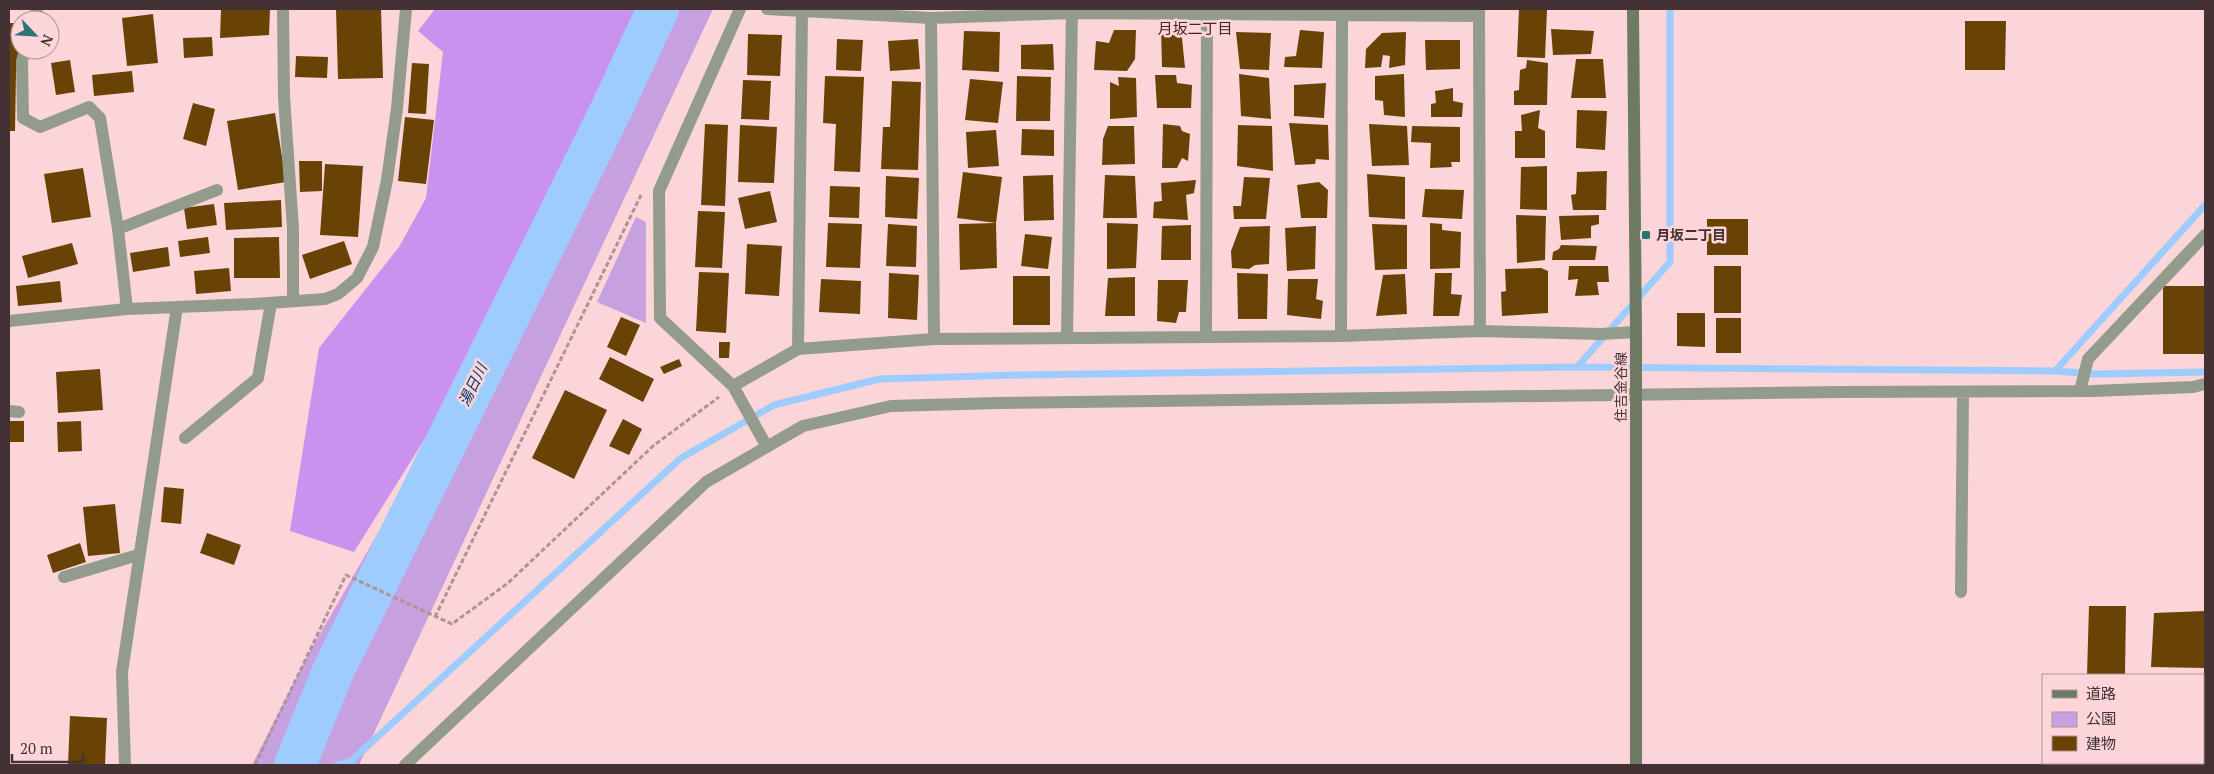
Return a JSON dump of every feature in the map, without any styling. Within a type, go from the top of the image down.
[{"type":"main road","name":"住吉金谷線","points":[[1633,9],[1636,280],[1636,765]]},
{"type":"street","points":[[283,9],[284,97],[293,229],[293,301]]},
{"type":"street","points":[[9,321],[127,309],[177,308],[325,299],[338,294],[357,278],[373,247],[387,180],[406,9]]},
{"type":"street","points":[[740,9],[659,191],[660,318],[733,386],[767,446]]},
{"type":"street","points":[[767,9],[930,18],[1072,11],[1207,14],[1479,12],[1480,331]]},
{"type":"street","points":[[798,349],[802,11]]},
{"type":"street","points":[[1067,338],[1072,11]]},
{"type":"street","points":[[1206,337],[1207,14]]},
{"type":"street","points":[[1341,336],[1342,14]]},
{"type":"street","points":[[930,18],[934,339]]},
{"type":"street","points":[[22,60],[23,118],[40,127],[88,107],[100,118],[118,229],[127,309]]},
{"type":"street","points":[[118,229],[217,190]]},
{"type":"street","points":[[2081,390],[2088,359],[2205,235]]},
{"type":"street","points":[[185,438],[258,378],[271,303]]},
{"type":"street","points":[[126,765],[122,672],[138,555],[177,308]]},
{"type":"street","points":[[733,386],[798,349],[934,339],[1341,336],[1480,331],[1614,334],[1636,327]]},
{"type":"street","points":[[405,765],[706,482],[803,426],[891,406],[1636,392],[1963,392],[2193,387],[2205,384]]},
{"type":"street","points":[[1961,592],[1963,392]]},
{"type":"street","points":[[64,577],[138,555]]},
{"type":"path","points":[[435,617],[640,195],[659,191]]},
{"type":"path","points":[[255,765],[346,575],[452,624],[508,583],[653,446],[733,386]]},
{"type":"green space","points":[[634,9],[713,9],[359,765],[252,765],[309,653],[420,460],[569,161]]},
{"type":"green space","points":[[636,217],[646,222],[646,323],[597,302]]},
{"type":"shaded area","points":[[435,9],[642,9],[637,26],[446,405],[354,552],[290,531],[319,348],[399,247],[426,198],[443,52],[418,31]]},
{"type":"building","points":[[221,9],[270,9],[269,35],[220,38]]},
{"type":"building","points":[[336,9],[381,9],[383,78],[338,79]]},
{"type":"building","points":[[1519,9],[1547,10],[1545,58],[1517,57]]},
{"type":"building","points":[[153,14],[158,63],[127,66],[122,18]]},
{"type":"building","points":[[1965,21],[2006,21],[2005,70],[1965,70]]},
{"type":"building","points":[[10,23],[10,60],[18,60],[16,73],[15,131],[9,131]]},
{"type":"building","points":[[1161,28],[1176,30],[1182,38],[1185,68],[1162,67]]},
{"type":"building","points":[[1551,29],[1594,31],[1591,54],[1553,55]]},
{"type":"building","points":[[1114,30],[1136,30],[1135,59],[1127,71],[1094,70],[1096,41],[1109,43]]},
{"type":"building","points":[[1300,30],[1324,32],[1322,68],[1284,67],[1285,57],[1296,56]]},
{"type":"building","points":[[964,31],[1000,32],[999,72],[962,70]]},
{"type":"building","points":[[1236,32],[1271,33],[1269,70],[1240,69]]},
{"type":"building","points":[[1406,32],[1405,65],[1389,68],[1390,56],[1383,55],[1381,67],[1365,68],[1366,49],[1382,33]]},
{"type":"building","points":[[748,34],[782,35],[780,76],[747,75]]},
{"type":"building","points":[[212,37],[213,56],[184,58],[183,38]]},
{"type":"building","points":[[837,39],[863,40],[861,71],[836,70]]},
{"type":"building","points":[[918,39],[920,69],[890,71],[888,41]]},
{"type":"building","points":[[1425,40],[1460,40],[1460,69],[1426,70]]},
{"type":"building","points":[[1053,44],[1054,70],[1021,69],[1021,45]]},
{"type":"building","points":[[296,56],[328,57],[327,78],[295,77]]},
{"type":"building","points":[[1576,59],[1603,59],[1606,98],[1571,98]]},
{"type":"building","points":[[70,60],[75,92],[56,95],[51,63]]},
{"type":"building","points":[[1527,60],[1548,63],[1547,105],[1514,105],[1514,91],[1519,90],[1520,70],[1526,68]]},
{"type":"building","points":[[412,63],[429,64],[426,114],[408,113]]},
{"type":"building","points":[[132,71],[134,92],[94,96],[92,75]]},
{"type":"building","points":[[1239,74],[1269,78],[1271,119],[1241,116]]},
{"type":"building","points":[[1404,74],[1405,117],[1384,115],[1383,101],[1375,100],[1375,76]]},
{"type":"building","points":[[1155,75],[1176,75],[1177,83],[1192,85],[1191,108],[1157,108]]},
{"type":"building","points":[[825,76],[864,77],[860,172],[834,171],[836,124],[823,123]]},
{"type":"building","points":[[1017,76],[1051,77],[1050,121],[1016,121]]},
{"type":"building","points":[[1118,77],[1136,78],[1137,117],[1110,119],[1110,82],[1119,86]]},
{"type":"building","points":[[970,79],[1003,82],[998,123],[965,120]]},
{"type":"building","points":[[743,80],[771,81],[769,120],[741,119]]},
{"type":"building","points":[[892,81],[921,82],[918,170],[881,169],[883,127],[890,127]]},
{"type":"building","points":[[1326,83],[1324,118],[1294,116],[1294,85]]},
{"type":"building","points":[[1453,88],[1453,101],[1463,103],[1462,117],[1431,117],[1431,104],[1436,103],[1435,91]]},
{"type":"building","points":[[193,103],[215,109],[206,146],[183,139]]},
{"type":"building","points":[[1540,110],[1538,128],[1545,131],[1545,158],[1515,158],[1515,131],[1522,131],[1521,115]]},
{"type":"building","points":[[1577,110],[1607,111],[1605,150],[1576,148]]},
{"type":"building","points":[[275,113],[286,182],[238,190],[227,121]]},
{"type":"building","points":[[405,117],[434,120],[426,184],[398,181]]},
{"type":"building","points":[[1289,123],[1328,125],[1329,160],[1316,159],[1315,164],[1295,165]]},
{"type":"building","points":[[705,124],[728,125],[725,206],[701,205]]},
{"type":"building","points":[[1163,124],[1180,126],[1182,131],[1190,134],[1188,161],[1182,158],[1177,168],[1162,168]]},
{"type":"building","points":[[1369,124],[1407,126],[1409,165],[1372,166]]},
{"type":"building","points":[[740,125],[777,127],[774,183],[738,182]]},
{"type":"building","points":[[1238,125],[1272,126],[1273,171],[1237,166]]},
{"type":"building","points":[[1108,126],[1134,126],[1135,164],[1102,165],[1103,139]]},
{"type":"building","points":[[1412,126],[1460,127],[1460,162],[1451,162],[1452,167],[1430,168],[1431,143],[1411,142]]},
{"type":"building","points":[[1022,129],[1054,130],[1054,156],[1021,155]]},
{"type":"building","points":[[996,130],[999,166],[968,168],[966,132]]},
{"type":"building","points":[[299,161],[322,161],[322,191],[300,192]]},
{"type":"building","points":[[325,164],[363,166],[358,237],[320,235]]},
{"type":"building","points":[[1547,166],[1547,210],[1520,209],[1521,167]]},
{"type":"building","points":[[83,168],[91,217],[52,223],[44,174]]},
{"type":"building","points":[[1607,171],[1606,210],[1573,210],[1571,195],[1576,194],[1577,172]]},
{"type":"building","points":[[963,172],[1002,177],[996,223],[957,218]]},
{"type":"building","points":[[1367,174],[1405,177],[1405,219],[1369,217]]},
{"type":"building","points":[[1053,175],[1054,220],[1024,221],[1023,176]]},
{"type":"building","points":[[1105,175],[1135,176],[1137,218],[1103,218]]},
{"type":"building","points":[[886,176],[919,178],[917,219],[885,217]]},
{"type":"building","points":[[1244,177],[1270,178],[1266,219],[1234,219],[1233,206],[1241,206]]},
{"type":"building","points":[[1196,180],[1194,193],[1186,195],[1188,220],[1153,218],[1154,202],[1162,201],[1161,183]]},
{"type":"building","points":[[1319,182],[1328,190],[1327,218],[1301,218],[1297,185]]},
{"type":"building","points":[[830,186],[860,187],[859,218],[829,217]]},
{"type":"building","points":[[1425,189],[1464,190],[1462,219],[1422,217]]},
{"type":"building","points":[[770,191],[777,222],[745,229],[738,198]]},
{"type":"building","points":[[281,200],[282,227],[226,230],[224,203]]},
{"type":"building","points":[[214,204],[217,225],[187,229],[184,208]]},
{"type":"building","points":[[698,211],[725,212],[722,268],[695,267]]},
{"type":"building","points":[[1516,215],[1546,216],[1545,260],[1517,263]]},
{"type":"building","points":[[1599,215],[1599,224],[1591,226],[1591,238],[1561,240],[1559,216]]},
{"type":"building","points":[[1707,219],[1748,219],[1748,255],[1707,255]]},
{"type":"building","points":[[828,223],[862,224],[860,268],[826,267]]},
{"type":"building","points":[[996,223],[997,268],[960,270],[959,224]]},
{"type":"building","points":[[1107,223],[1138,224],[1136,268],[1107,269]]},
{"type":"building","points":[[1430,223],[1442,224],[1442,230],[1461,232],[1460,268],[1430,269]]},
{"type":"building","points":[[888,224],[917,226],[916,267],[886,266]]},
{"type":"building","points":[[1372,224],[1407,225],[1407,269],[1375,270]]},
{"type":"building","points":[[1191,225],[1191,260],[1161,260],[1162,226]]},
{"type":"building","points":[[1270,226],[1269,264],[1255,265],[1249,269],[1232,268],[1231,251],[1240,227]]},
{"type":"building","points":[[1316,226],[1315,269],[1287,271],[1285,228]]},
{"type":"building","points":[[1025,234],[1052,237],[1048,269],[1021,266]]},
{"type":"building","points":[[208,237],[210,253],[180,257],[178,241]]},
{"type":"building","points":[[279,237],[280,278],[234,278],[234,238]]},
{"type":"building","points":[[344,241],[352,264],[310,279],[302,255]]},
{"type":"building","points":[[72,243],[78,264],[28,278],[22,256]]},
{"type":"building","points":[[747,244],[782,246],[779,296],[745,294]]},
{"type":"building","points":[[1561,245],[1597,246],[1595,260],[1552,260],[1553,252],[1559,249]]},
{"type":"building","points":[[168,247],[170,266],[133,272],[130,253]]},
{"type":"building","points":[[1569,266],[1608,266],[1609,282],[1597,282],[1599,295],[1575,296],[1578,279],[1568,280]]},
{"type":"building","points":[[1714,266],[1741,266],[1741,313],[1714,313]]},
{"type":"building","points":[[229,268],[231,291],[196,294],[194,271]]},
{"type":"building","points":[[1541,268],[1548,271],[1548,313],[1502,316],[1501,292],[1506,291],[1505,269]]},
{"type":"building","points":[[699,272],[729,273],[726,333],[696,331]]},
{"type":"building","points":[[889,273],[919,275],[917,320],[888,318]]},
{"type":"building","points":[[1237,273],[1268,274],[1267,319],[1238,319]]},
{"type":"building","points":[[1435,273],[1452,273],[1451,294],[1462,295],[1459,316],[1433,316]]},
{"type":"building","points":[[1405,274],[1407,314],[1376,316],[1383,275]]},
{"type":"building","points":[[1013,276],[1050,276],[1050,325],[1013,325]]},
{"type":"building","points":[[1135,277],[1135,316],[1105,316],[1108,278]]},
{"type":"building","points":[[821,279],[861,281],[860,314],[819,312]]},
{"type":"building","points":[[1288,279],[1318,279],[1316,299],[1323,301],[1321,319],[1287,315]]},
{"type":"building","points":[[1158,280],[1188,280],[1186,312],[1179,312],[1176,323],[1157,321]]},
{"type":"building","points":[[60,281],[62,302],[18,306],[16,286]]},
{"type":"building","points":[[2163,286],[2205,286],[2205,354],[2163,354]]},
{"type":"building","points":[[1677,313],[1705,313],[1705,347],[1677,346]]},
{"type":"building","points":[[621,317],[640,325],[626,356],[607,347]]},
{"type":"building","points":[[1716,318],[1741,318],[1741,353],[1716,353]]},
{"type":"building","points":[[719,342],[730,342],[729,358],[719,358]]},
{"type":"building","points":[[610,357],[654,379],[643,402],[599,379]]},
{"type":"building","points":[[679,359],[682,366],[664,374],[660,367]]},
{"type":"building","points":[[100,369],[103,410],[58,413],[56,372]]},
{"type":"building","points":[[565,390],[607,410],[574,479],[532,458]]},
{"type":"building","points":[[623,419],[642,429],[629,455],[609,446]]},
{"type":"building","points":[[9,421],[24,421],[24,442],[9,442]]},
{"type":"building","points":[[81,421],[82,451],[58,452],[57,422]]},
{"type":"building","points":[[164,487],[184,489],[181,524],[161,522]]},
{"type":"building","points":[[115,504],[120,553],[88,556],[83,507]]},
{"type":"building","points":[[207,533],[241,545],[234,565],[200,553]]},
{"type":"building","points":[[80,543],[86,562],[53,573],[47,555]]},
{"type":"building","points":[[2089,606],[2126,606],[2125,674],[2087,674]]},
{"type":"building","points":[[2205,611],[2205,668],[2151,667],[2154,613]]},
{"type":"building","points":[[2205,676],[2205,765],[2155,765],[2204,764]]},
{"type":"building","points":[[70,716],[107,718],[105,765],[68,765]]},
{"type":"waterway","name":"湯日川","points":[[295,765],[334,669],[612,108],[658,9]]},
{"type":"waterway","points":[[1577,367],[1670,262],[1670,9]]},
{"type":"waterway","points":[[337,765],[350,762],[681,458],[774,405],[879,379],[1020,375],[1577,367],[2055,371],[2205,205]]},
{"type":"waterway","points":[[2055,371],[2095,374],[2205,372]]},
{"type":"place","name":"月坂二丁目","points":[[1646,235]]},
{"type":"district","name":"月坂二丁目","points":[[1195,29]]}]
